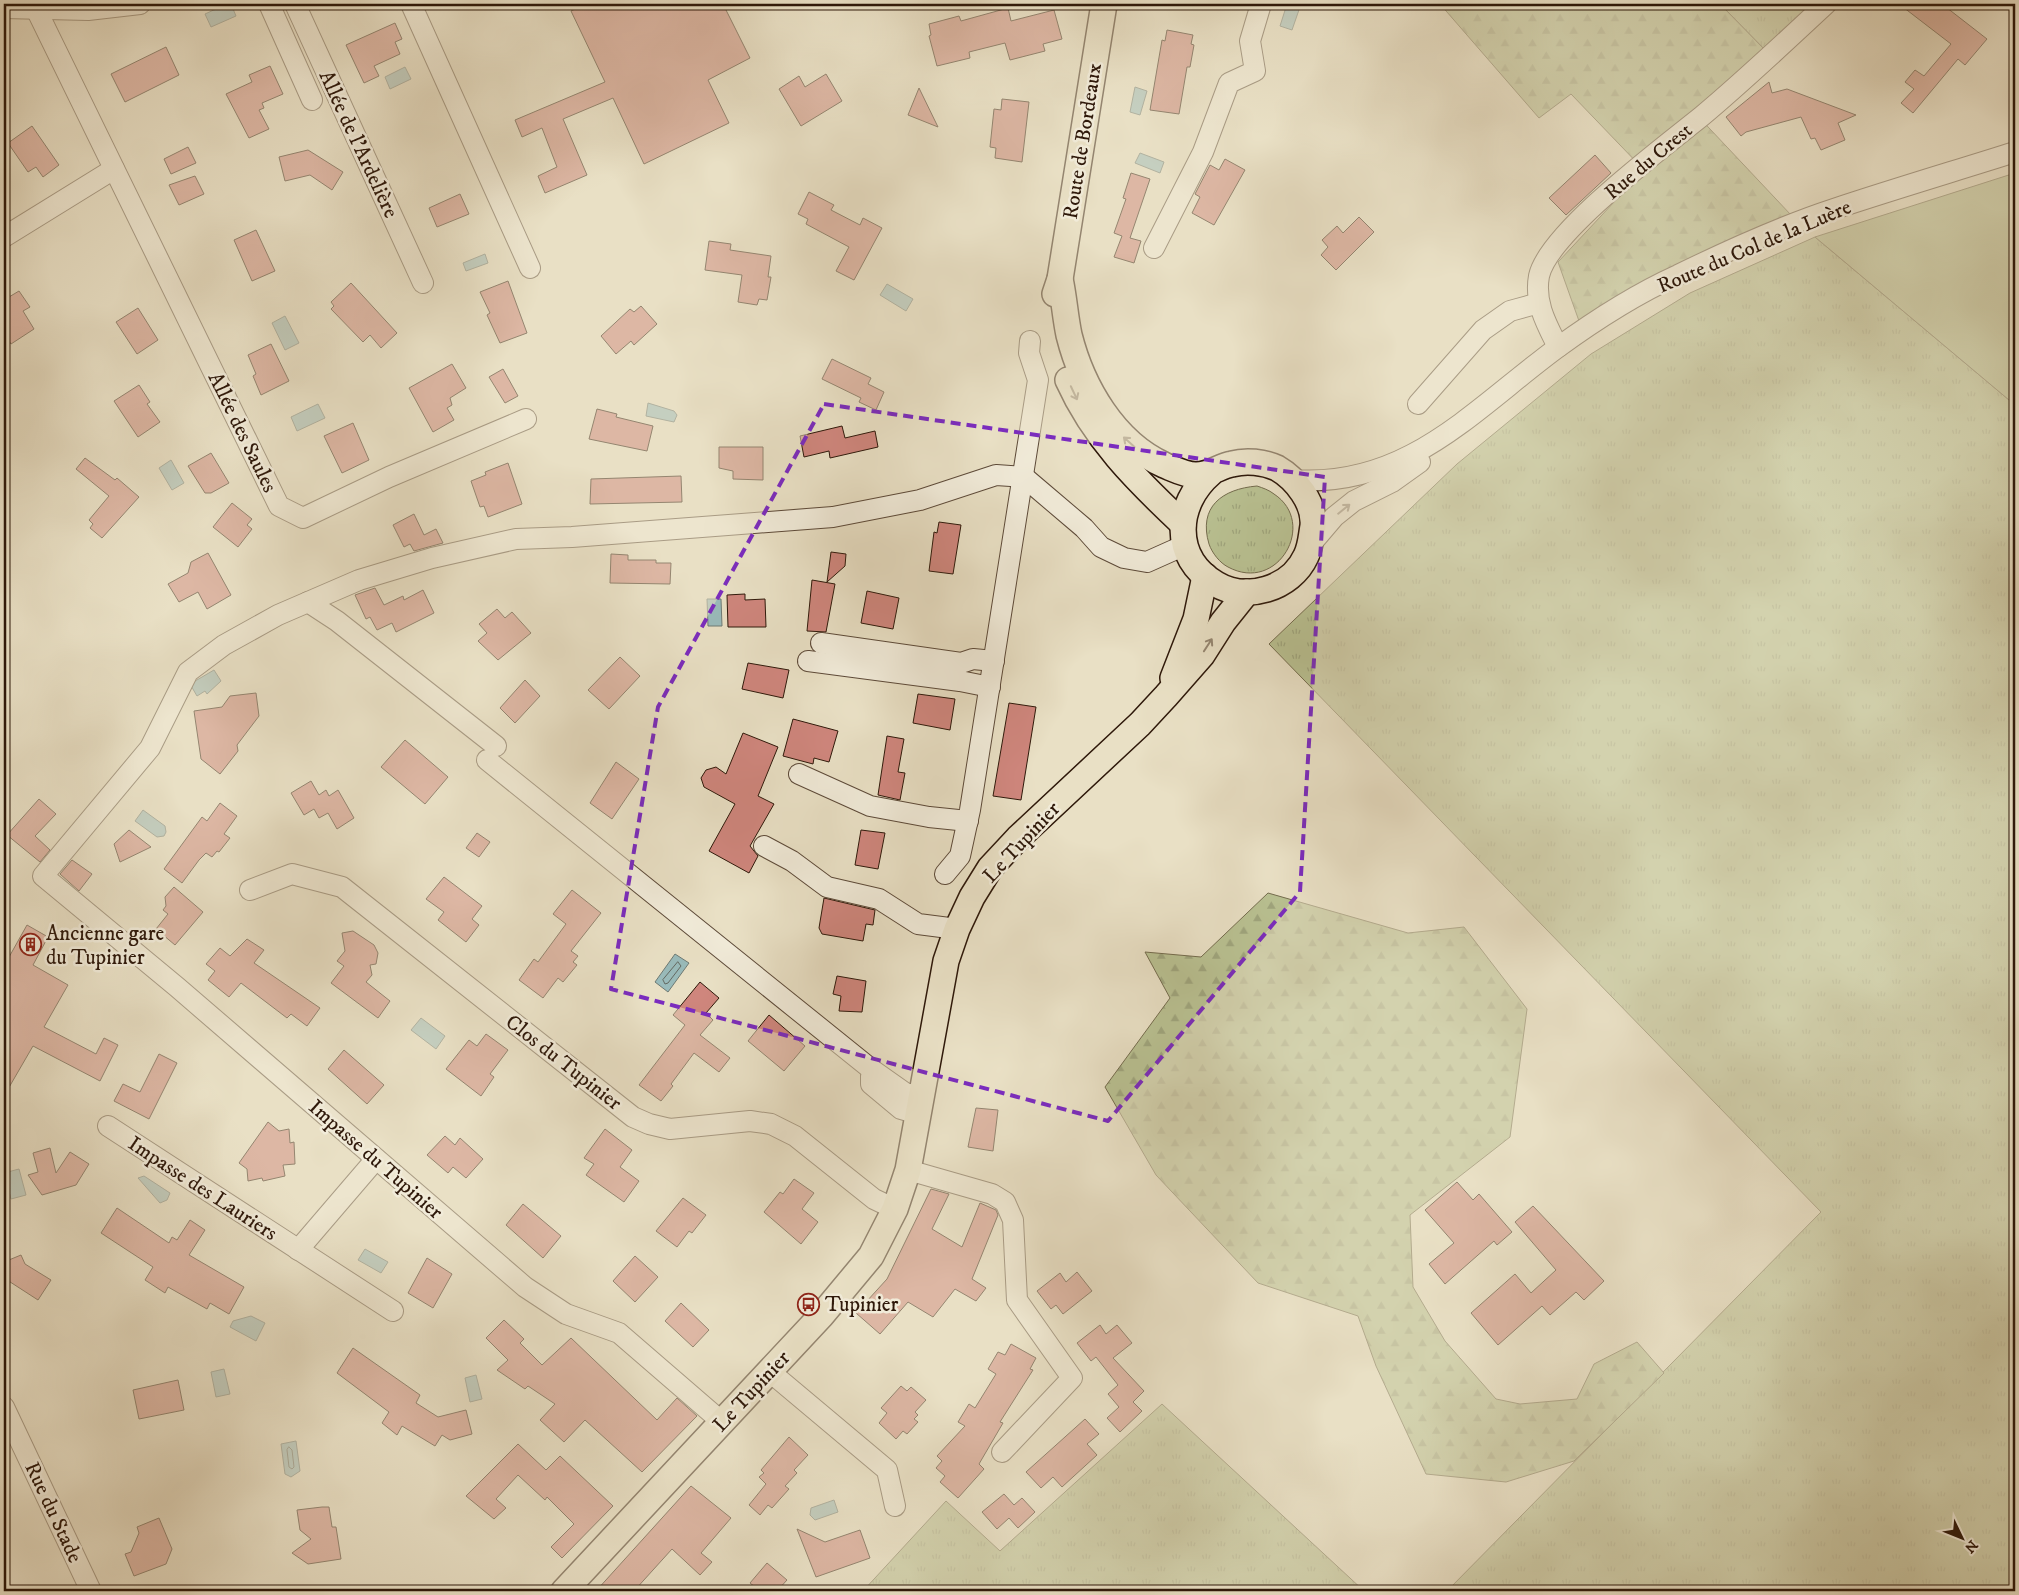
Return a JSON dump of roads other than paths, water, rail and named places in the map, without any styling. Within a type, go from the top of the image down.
[{"type":"main road","name":"Route de Bordeaux","points":[[1104,4],[1060,279],[1053,298],[1053,325],[1065,374],[1083,412],[1117,458],[1184,534]]},
{"type":"main road","name":"Route de Bordeaux","points":[[1060,279],[1073,349],[1086,380],[1110,422],[1130,443],[1152,459],[1184,473],[1197,475],[1211,473]]},
{"type":"main road","points":[[1254,462],[1276,468],[1294,480],[1307,499],[1313,521],[1311,544],[1306,557],[1287,579],[1275,586],[1247,592],[1232,590],[1205,576],[1193,562],[1184,534],[1185,509],[1191,495],[1200,483],[1211,473],[1232,464],[1254,462]]},
{"type":"main road","points":[[1166,696],[1196,620],[1205,576]]},
{"type":"main road","name":"Le Tupinier","points":[[564,1591],[848,1286],[871,1256],[895,1208],[908,1170],[946,961],[957,929],[972,897],[990,868],[1018,838],[1140,724],[1166,696],[1202,655],[1222,622],[1247,592]]},
{"type":"street","points":[[4,8],[88,10],[140,4]]},
{"type":"street","points":[[269,4],[312,100]]},
{"type":"street","name":"Allée de l'Ardelière","points":[[295,4],[423,283]]},
{"type":"street","points":[[411,4],[530,268]]},
{"type":"street","points":[[1154,248],[1203,152],[1228,83],[1255,71],[1250,41],[1261,4]]},
{"type":"street","name":"Rue du Crest","points":[[1558,348],[1541,314],[1539,303],[1539,277],[1546,258],[1557,243],[1626,177],[1716,103],[1826,4]]},
{"type":"street","name":"Allée des Saules","points":[[36,9],[279,506],[303,518],[390,476],[526,419]]},
{"type":"street","name":"Route du Col de la Luère","points":[[1294,480],[1317,482],[1348,479],[1378,470],[1420,451],[1467,419],[1558,348],[1620,307],[1676,275],[1832,209],[2015,152]]},
{"type":"street","points":[[4,237],[114,169]]},
{"type":"street","points":[[1418,404],[1483,330],[1510,311],[1539,303]]},
{"type":"street","name":"Le Tupinier","points":[[945,874],[960,856],[968,821],[1024,478],[1038,380],[1029,353],[1030,341]]},
{"type":"street","name":"Route du Col de la Luère","points":[[1311,544],[1334,518],[1354,501],[1392,482],[1424,460],[1467,419]]},
{"type":"street","points":[[308,602],[359,580],[432,558],[516,539],[572,537],[833,517],[920,500],[996,475],[1024,478],[1084,528],[1101,547],[1124,558],[1147,562],[1184,534]]},
{"type":"street","points":[[308,602],[337,621],[492,753],[871,1069],[871,1084],[900,1109],[920,1105]]},
{"type":"street","name":"Impasse du Tupinier","points":[[308,602],[224,645],[188,672],[150,748],[43,876],[163,975],[525,1288],[566,1314],[619,1333],[722,1422]]},
{"type":"street","points":[[820,643],[961,663],[973,659],[994,661]]},
{"type":"street","points":[[808,661],[960,681],[990,687]]},
{"type":"street","points":[[799,774],[870,806],[929,817],[968,821]]},
{"type":"street","points":[[764,846],[792,861],[827,887],[879,899],[918,924],[957,929]]},
{"type":"street","name":"Clos du Tupinier","points":[[250,890],[292,874],[342,887],[633,1117],[649,1124],[670,1129],[750,1121],[771,1124],[795,1136],[874,1199],[895,1208]]},
{"type":"street","name":"Impasse des Lauriers","points":[[108,1126],[393,1311]]},
{"type":"street","name":"Impasse des Lauriers","points":[[298,1250],[376,1159]]},
{"type":"street","points":[[908,1170],[992,1194],[1005,1202],[1013,1220],[1017,1300],[1072,1378],[1002,1452]]},
{"type":"street","points":[[769,1371],[887,1470],[895,1506]]},
{"type":"street","name":"Rue du Stade","points":[[4,1407],[91,1591]]},
{"type":"water","points":[[231,4],[236,16],[211,27],[205,14]]},
{"type":"water","points":[[1287,4],[1301,4],[1292,30],[1280,26]]},
{"type":"water","points":[[405,67],[411,79],[390,89],[385,77]]},
{"type":"water","points":[[1135,87],[1147,91],[1140,115],[1130,112]]},
{"type":"water","points":[[1140,153],[1164,162],[1160,173],[1135,163]]},
{"type":"water","points":[[485,254],[488,263],[466,271],[463,263]]},
{"type":"water","points":[[887,284],[913,299],[906,311],[880,295]]},
{"type":"water","points":[[285,316],[299,343],[285,350],[272,323]]},
{"type":"water","points":[[648,403],[674,411],[677,415],[674,422],[646,416]]},
{"type":"water","points":[[318,404],[325,418],[297,431],[291,417]]},
{"type":"water","points":[[171,460],[184,483],[172,490],[159,468]]},
{"type":"water","points":[[707,599],[721,599],[722,626],[708,626]]},
{"type":"water","points":[[214,670],[221,681],[207,694],[205,691],[197,696],[190,684]]},
{"type":"water","points":[[143,810],[165,826],[166,832],[164,836],[157,837],[135,821]]},
{"type":"water","points":[[675,954],[689,963],[668,992],[655,982]]},
{"type":"water","points":[[421,1018],[445,1036],[436,1049],[411,1030]]},
{"type":"water","points":[[19,1169],[26,1195],[11,1199],[4,1173]]},
{"type":"water","points":[[144,1176],[170,1193],[167,1200],[160,1203],[138,1178]]},
{"type":"water","points":[[365,1249],[388,1262],[381,1273],[358,1260]]},
{"type":"water","points":[[251,1316],[265,1323],[256,1341],[230,1327],[233,1321]]},
{"type":"water","points":[[224,1369],[230,1394],[216,1397],[211,1372]]},
{"type":"water","points":[[476,1375],[482,1399],[470,1402],[465,1378]]},
{"type":"water","points":[[296,1441],[300,1471],[291,1477],[285,1474],[281,1444]]},
{"type":"water","points":[[834,1500],[838,1512],[815,1520],[810,1515],[811,1508]]},
{"type":"place","name":"Ancienne gare du Tupinier","points":[[30,945]]},
{"type":"place","name":"Tupinier","points":[[809,1304]]}]
